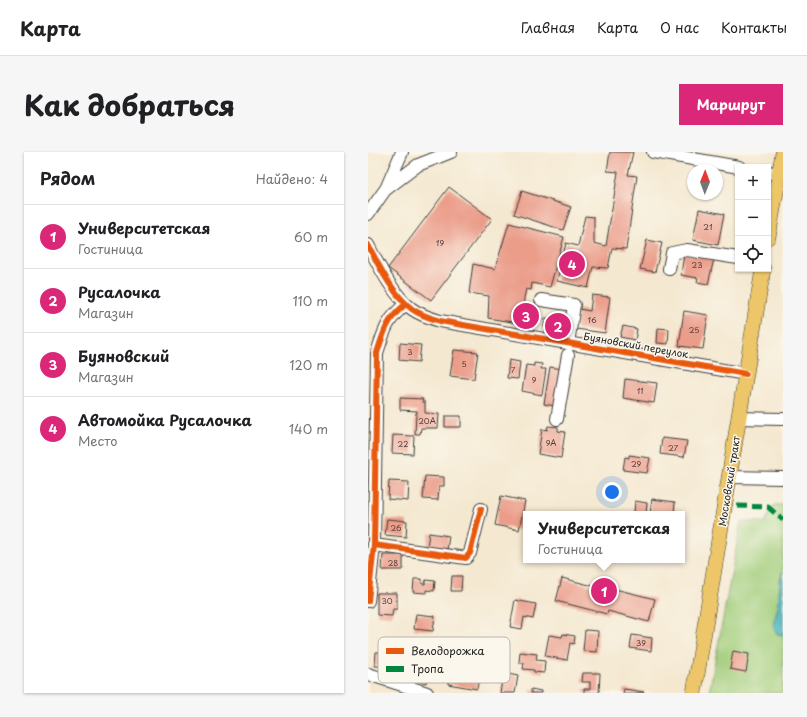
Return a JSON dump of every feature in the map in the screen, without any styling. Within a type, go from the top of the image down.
[{"type":"main road","points":[[768,236],[778,206],[773,173],[783,154]]},
{"type":"main road","name":"Московский тракт","points":[[694,693],[763,272]]},
{"type":"street","points":[[368,214],[385,190],[402,152]]},
{"type":"street","points":[[385,190],[418,165],[451,152]]},
{"type":"street","points":[[653,152],[735,166]]},
{"type":"street","points":[[669,269],[672,253],[687,250],[735,258]]},
{"type":"street","name":"Буяновский переулок","points":[[369,251],[394,290],[406,304],[421,315],[440,321],[568,349],[746,374]]},
{"type":"street","points":[[541,300],[574,305],[557,419]]},
{"type":"street","points":[[368,600],[374,545],[377,353],[388,323],[406,304]]},
{"type":"street","points":[[739,418],[783,419]]},
{"type":"street","points":[[729,477],[783,478]]},
{"type":"street","points":[[374,545],[466,558],[470,553],[481,508]]},
{"type":"street","points":[[368,674],[378,677]]},
{"type":"street","points":[[396,683],[427,693]]},
{"type":"green space","points":[[774,505],[783,505],[783,570],[780,581],[778,607],[774,622],[777,634],[783,635],[783,693],[709,693],[741,522],[765,522]]},
{"type":"water","points":[[783,570],[783,635],[778,634],[774,629],[774,622],[778,607],[780,581]]},
{"type":"building","points":[[610,152],[633,152],[628,175],[637,176],[626,249],[612,248],[608,268],[593,267],[588,288],[557,281],[566,243],[578,246],[585,216],[594,217],[594,243],[606,246],[618,172],[607,171]]},
{"type":"building","points":[[449,187],[492,219],[431,300],[388,268]]},
{"type":"building","points":[[522,191],[571,207],[563,230],[514,214]]},
{"type":"building","points":[[699,209],[724,214],[718,245],[693,240]]},
{"type":"building","points":[[509,223],[564,237],[550,287],[532,283],[531,290],[526,289],[524,298],[523,324],[488,318],[489,296],[469,293],[473,264],[495,269]]},
{"type":"building","points":[[647,240],[662,243],[655,272],[640,269]]},
{"type":"building","points":[[684,254],[714,259],[708,284],[697,282],[698,278],[681,275]]},
{"type":"building","points":[[592,295],[610,297],[605,333],[576,329],[579,309],[590,311]]},
{"type":"building","points":[[684,311],[708,315],[703,349],[679,346]]},
{"type":"building","points":[[545,318],[568,321],[567,331],[544,327]]},
{"type":"building","points":[[623,326],[637,329],[635,340],[620,337]]},
{"type":"building","points":[[658,328],[669,329],[668,344],[657,343]]},
{"type":"building","points":[[400,343],[421,345],[419,362],[399,360]]},
{"type":"building","points":[[454,350],[478,352],[474,379],[450,376]]},
{"type":"building","points":[[509,360],[520,362],[518,379],[507,378]]},
{"type":"building","points":[[534,363],[542,364],[541,369],[546,369],[542,395],[522,391],[526,365],[534,366]]},
{"type":"building","points":[[550,367],[562,369],[555,406],[544,404]]},
{"type":"building","points":[[625,379],[657,383],[654,403],[623,398]]},
{"type":"building","points":[[400,398],[423,399],[422,402],[425,402],[425,413],[439,414],[438,428],[421,428],[420,434],[415,434],[417,411],[400,410]]},
{"type":"building","points":[[445,416],[461,416],[461,427],[445,427]]},
{"type":"building","points":[[548,426],[558,427],[558,431],[565,432],[561,458],[538,454],[542,429],[547,430]]},
{"type":"building","points":[[393,435],[414,436],[413,454],[392,453]]},
{"type":"building","points":[[662,438],[687,441],[684,457],[660,454]]},
{"type":"building","points":[[629,455],[650,458],[647,473],[623,470],[625,457],[629,458]]},
{"type":"building","points":[[425,476],[444,477],[444,486],[439,486],[438,500],[423,499]]},
{"type":"building","points":[[389,481],[409,482],[408,501],[388,499]]},
{"type":"building","points":[[501,496],[525,501],[519,530],[495,525]]},
{"type":"building","points":[[652,499],[675,502],[674,511],[650,511]]},
{"type":"building","points":[[635,501],[647,503],[646,511],[634,511]]},
{"type":"building","points":[[387,519],[407,521],[406,537],[385,535]]},
{"type":"building","points":[[429,533],[449,536],[447,550],[427,547]]},
{"type":"building","points":[[383,555],[403,555],[403,570],[382,570]]},
{"type":"building","points":[[452,576],[462,576],[461,591],[451,591]]},
{"type":"building","points":[[562,578],[597,587],[598,582],[611,585],[611,588],[655,599],[649,622],[608,611],[607,614],[556,601]]},
{"type":"building","points":[[414,579],[422,579],[422,584],[425,584],[426,580],[435,581],[434,591],[426,590],[426,593],[413,592]]},
{"type":"building","points":[[377,593],[397,593],[397,609],[393,609],[392,616],[377,615]]},
{"type":"building","points":[[515,600],[536,604],[533,619],[524,617],[522,629],[510,627]]},
{"type":"building","points":[[416,614],[435,616],[433,631],[414,629]]},
{"type":"building","points":[[585,630],[598,631],[597,652],[583,651]]},
{"type":"building","points":[[563,634],[575,636],[574,644],[570,643],[567,660],[545,656],[549,635],[562,637]]},
{"type":"building","points":[[632,635],[652,638],[651,651],[630,648]]},
{"type":"building","points":[[733,651],[749,654],[746,672],[730,669]]},
{"type":"building","points":[[376,652],[378,652],[378,666],[375,666]]},
{"type":"building","points":[[520,652],[537,654],[536,660],[545,661],[544,673],[523,669],[524,663],[519,663]]},
{"type":"building","points":[[583,673],[600,673],[599,693],[584,693],[584,689],[590,689],[590,682],[582,682]]},
{"type":"building","points":[[510,674],[518,676],[515,693],[500,693],[502,683],[510,683]]},
{"type":"building","points":[[448,683],[478,683],[477,689]]},
{"type":"building","points":[[531,689],[541,691],[541,693],[531,693]]},
{"type":"building","points":[[624,689],[644,692],[644,693],[623,693]]},
{"type":"marked path","points":[[737,506],[768,507],[783,520]]},
{"type":"cycle path","points":[[368,245],[387,280],[405,303],[418,313],[440,321],[746,374]]},
{"type":"cycle path","points":[[368,601],[374,545],[377,353],[390,320],[406,304]]},
{"type":"cycle path","points":[[374,545],[466,558],[470,553],[481,509]]},
{"type":"place","name":"Автомойка Русалочка","points":[[572,264]]},
{"type":"place","name":"Буяновский","points":[[526,316]]},
{"type":"place","name":"Русалочка","points":[[558,326]]},
{"type":"place","name":"Университетская","points":[[604,591]]}]
